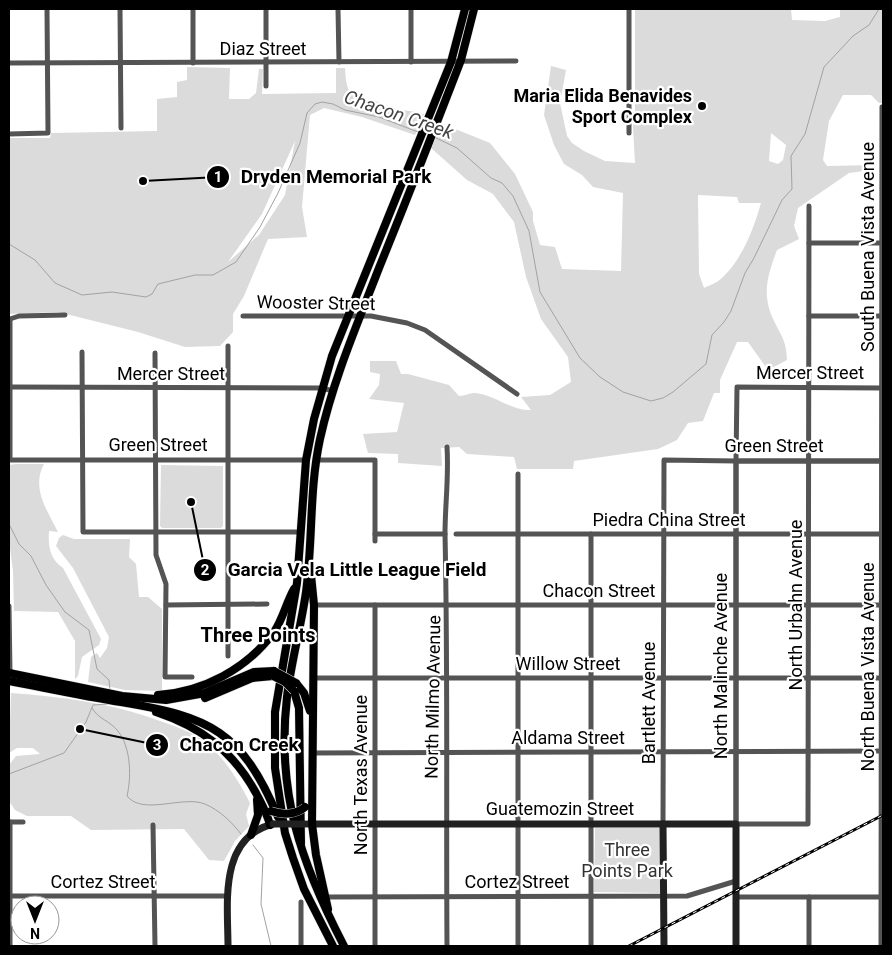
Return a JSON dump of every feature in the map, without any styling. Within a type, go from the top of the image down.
[{"type":"main road","points":[[285,833],[276,785],[274,736],[277,693],[297,583],[299,532],[306,460],[322,388],[348,316],[451,62],[464,9]]},
{"type":"main road","points":[[344,946],[301,852],[287,790],[284,734],[287,695],[306,588],[316,460],[333,391],[360,316],[461,60],[474,9]]},
{"type":"main road","points":[[309,545],[314,605],[312,786],[309,824],[330,919]]},
{"type":"main road","points":[[122,699],[183,692],[226,675],[255,653],[274,631],[297,583]]},
{"type":"main road","points":[[122,699],[149,702],[188,702],[219,693],[252,678],[273,674],[295,687],[307,698],[312,722]]},
{"type":"main road","points":[[9,676],[122,699],[183,714],[204,723],[230,741],[260,777],[285,833],[304,889],[334,946]]},
{"type":"main road","points":[[295,687],[299,708],[301,852]]},
{"type":"main road","points":[[122,699],[179,720],[203,732],[235,761],[256,793],[271,811],[297,812],[305,807],[312,786]]},
{"type":"main road","points":[[251,835],[271,824],[256,793]]},
{"type":"main road","points":[[228,946],[228,874],[233,859],[251,835],[258,815],[256,793]]},
{"type":"main road","name":"Guatemozin Street","points":[[271,824],[736,824]]},
{"type":"main road","name":"Bartlett Avenue","points":[[663,824],[664,946]]},
{"type":"main road","name":"North Malinche Avenue","points":[[736,824],[736,946]]},
{"type":"street","points":[[9,134],[48,133],[47,9]]},
{"type":"street","points":[[120,9],[121,128]]},
{"type":"street","points":[[193,9],[193,63]]},
{"type":"street","points":[[266,9],[266,86]]},
{"type":"street","points":[[338,9],[338,62]]},
{"type":"street","points":[[411,9],[411,62]]},
{"type":"street","points":[[629,9],[630,133]]},
{"type":"street","name":"Diaz Street","points":[[9,63],[516,61]]},
{"type":"street","name":"South Buena Vista Avenue","points":[[882,107],[883,388]]},
{"type":"street","name":"North Urbahn Avenue","points":[[808,824],[810,678],[809,206]]},
{"type":"street","points":[[809,243],[883,243]]},
{"type":"street","points":[[10,460],[10,319],[19,316],[65,315]]},
{"type":"street","name":"Wooster Street","points":[[243,316],[360,316],[416,326],[516,394]]},
{"type":"street","points":[[809,316],[882,316]]},
{"type":"street","points":[[228,346],[228,656]]},
{"type":"street","points":[[82,352],[83,532],[299,532]]},
{"type":"street","points":[[155,353],[155,533],[156,554],[166,584],[165,677],[192,677]]},
{"type":"street","name":"Mercer Street","points":[[9,387],[322,388],[333,391]]},
{"type":"street","name":"Mercer Street","points":[[737,387],[883,388]]},
{"type":"street","name":"North Malinche Avenue","points":[[736,824],[737,387]]},
{"type":"street","name":"North Buena Vista Avenue","points":[[881,946],[883,388]]},
{"type":"street","name":"North Milmo Avenue","points":[[447,447],[445,534],[448,605],[445,752],[447,946]]},
{"type":"street","name":"Green Street","points":[[10,460],[306,460]]},
{"type":"street","points":[[316,460],[375,460],[375,541]]},
{"type":"street","name":"Green Street","points":[[664,460],[882,461]]},
{"type":"street","name":"Bartlett Avenue","points":[[663,824],[665,678],[664,460]]},
{"type":"street","points":[[518,474],[518,946]]},
{"type":"street","points":[[375,534],[445,534]]},
{"type":"street","name":"Piedra China Street","points":[[456,534],[882,534]]},
{"type":"street","points":[[591,534],[591,946]]},
{"type":"street","points":[[166,605],[267,604]]},
{"type":"street","name":"Chacon Street","points":[[314,605],[882,606]]},
{"type":"street","name":"North Texas Avenue","points":[[375,605],[375,946]]},
{"type":"street","points":[[9,606],[9,676]]},
{"type":"street","name":"Willow Street","points":[[313,678],[883,678]]},
{"type":"street","name":"Aldama Street","points":[[312,753],[882,751]]},
{"type":"street","points":[[10,946],[9,822],[23,822]]},
{"type":"street","name":"Guatemozin Street","points":[[736,824],[808,824]]},
{"type":"street","points":[[153,825],[155,946]]},
{"type":"street","name":"Cortez Street","points":[[326,897],[695,895],[736,881]]},
{"type":"street","name":"Cortez Street","points":[[9,896],[228,896]]},
{"type":"street","points":[[736,897],[882,897]]},
{"type":"street","points":[[809,897],[809,946]]},
{"type":"street","points":[[300,902],[300,946]]},
{"type":"green space","points":[[635,9],[791,9],[792,20],[825,21],[840,17],[840,9],[883,9],[883,103],[879,103],[871,95],[843,95],[829,121],[823,160],[827,166],[877,165],[871,170],[849,173],[798,208],[794,226],[799,239],[777,250],[770,269],[767,286],[768,304],[784,340],[787,360],[768,370],[748,342],[737,342],[720,380],[720,393],[714,393],[703,421],[688,423],[677,440],[658,449],[574,461],[573,469],[517,469],[514,457],[467,454],[459,447],[441,448],[442,466],[398,463],[398,454],[368,453],[363,434],[397,432],[404,403],[369,399],[379,385],[380,374],[370,372],[370,361],[396,361],[401,374],[408,374],[449,385],[459,396],[472,393],[481,394],[524,410],[531,410],[521,397],[550,395],[571,382],[568,357],[541,319],[526,277],[514,222],[493,194],[467,180],[431,148],[443,124],[490,143],[515,174],[533,212],[533,221],[540,245],[555,247],[562,269],[621,271],[623,193],[593,187],[582,175],[564,164],[554,145],[544,115],[551,66],[566,70],[560,103],[567,136],[572,143],[584,151],[605,161],[635,163],[633,126],[635,114]],"holes":[[[771,133],[786,145],[783,160],[778,164],[769,161]],[[698,195],[737,197],[739,203],[761,203],[751,232],[737,260],[722,278],[704,288],[699,274]]]},
{"type":"green space","points":[[187,67],[230,68],[229,99],[249,99],[256,93],[259,69],[263,69],[262,94],[336,93],[336,68],[345,68],[348,88],[353,96],[362,100],[376,101],[394,108],[424,114],[415,135],[362,117],[324,108],[310,115],[302,207],[307,237],[268,239],[244,296],[233,314],[233,332],[220,346],[185,347],[138,332],[58,312],[9,314],[9,138],[50,138],[51,133],[157,131],[157,99],[177,97],[177,82],[187,80]],"holes":[[[295,141],[285,195],[259,235],[228,262],[262,214]]]},
{"type":"green space","points":[[44,464],[40,473],[40,490],[45,507],[58,532],[49,531],[51,552],[55,561],[63,568],[101,639],[99,645],[82,657],[78,676],[75,679],[75,641],[58,612],[14,611],[13,571],[9,540],[9,465]]},
{"type":"green space","points":[[161,465],[223,466],[223,526],[221,528],[162,528],[160,526]]},
{"type":"green space","points":[[63,535],[74,539],[130,539],[129,557],[136,564],[139,597],[148,597],[162,609],[162,691],[125,690],[88,682],[91,657],[97,653],[100,658],[107,648],[109,637],[73,568],[56,546],[59,538]]},
{"type":"green space","points":[[11,693],[105,705],[142,715],[195,735],[219,755],[241,786],[250,803],[246,814],[249,826],[235,841],[224,861],[209,860],[184,829],[91,830],[71,816],[27,816],[15,810],[9,801],[9,765],[16,756],[40,754],[33,748],[17,748],[9,753]]},
{"type":"green space","name":"Three Points Park","points":[[595,828],[660,828],[660,893],[594,892]]},
{"type":"waterway","name":"Chacon Creek","points":[[434,137],[457,148],[491,178],[502,183],[513,196],[529,231],[540,292],[580,358],[600,377],[623,392],[651,401],[663,398],[706,364],[712,335],[731,311],[745,273],[782,200],[792,189],[791,156],[805,134],[824,67],[853,36],[869,25],[879,9]]},
{"type":"waterway","name":"Chacon Creek","points":[[9,244],[35,260],[55,283],[82,295],[112,292],[146,297],[152,294],[158,284],[195,275],[213,275],[236,262],[260,227],[278,193],[300,143],[307,113],[315,104],[322,102],[333,104],[345,110],[379,117],[418,132]]},
{"type":"waterway","name":"Chacon Creek","points":[[9,524],[19,544],[31,556],[46,585],[65,612],[89,630],[97,669],[109,680],[110,690]]},
{"type":"waterway","name":"Chacon Creek","points":[[9,774],[64,753],[86,722],[93,705],[108,704]]},
{"type":"waterway","points":[[92,708],[119,732],[123,740],[127,749],[130,769],[127,796],[134,802],[153,805],[186,802],[205,804],[225,817],[241,834]]},
{"type":"waterway","points":[[253,845],[263,858],[261,904],[271,946]]},
{"type":"railway","points":[[629,946],[883,815]]},
{"type":"place","name":"Maria Elida Benavides Sport Complex","points":[[702,106]]},
{"type":"place","name":"Dryden Memorial Park","points":[[143,181]]},
{"type":"place","name":"Garcia Vela Little League Field","points":[[191,502]]},
{"type":"place","name":"Chacon Creek","points":[[80,729]]},
{"type":"district","name":"Three Points","points":[[258,635]]}]
